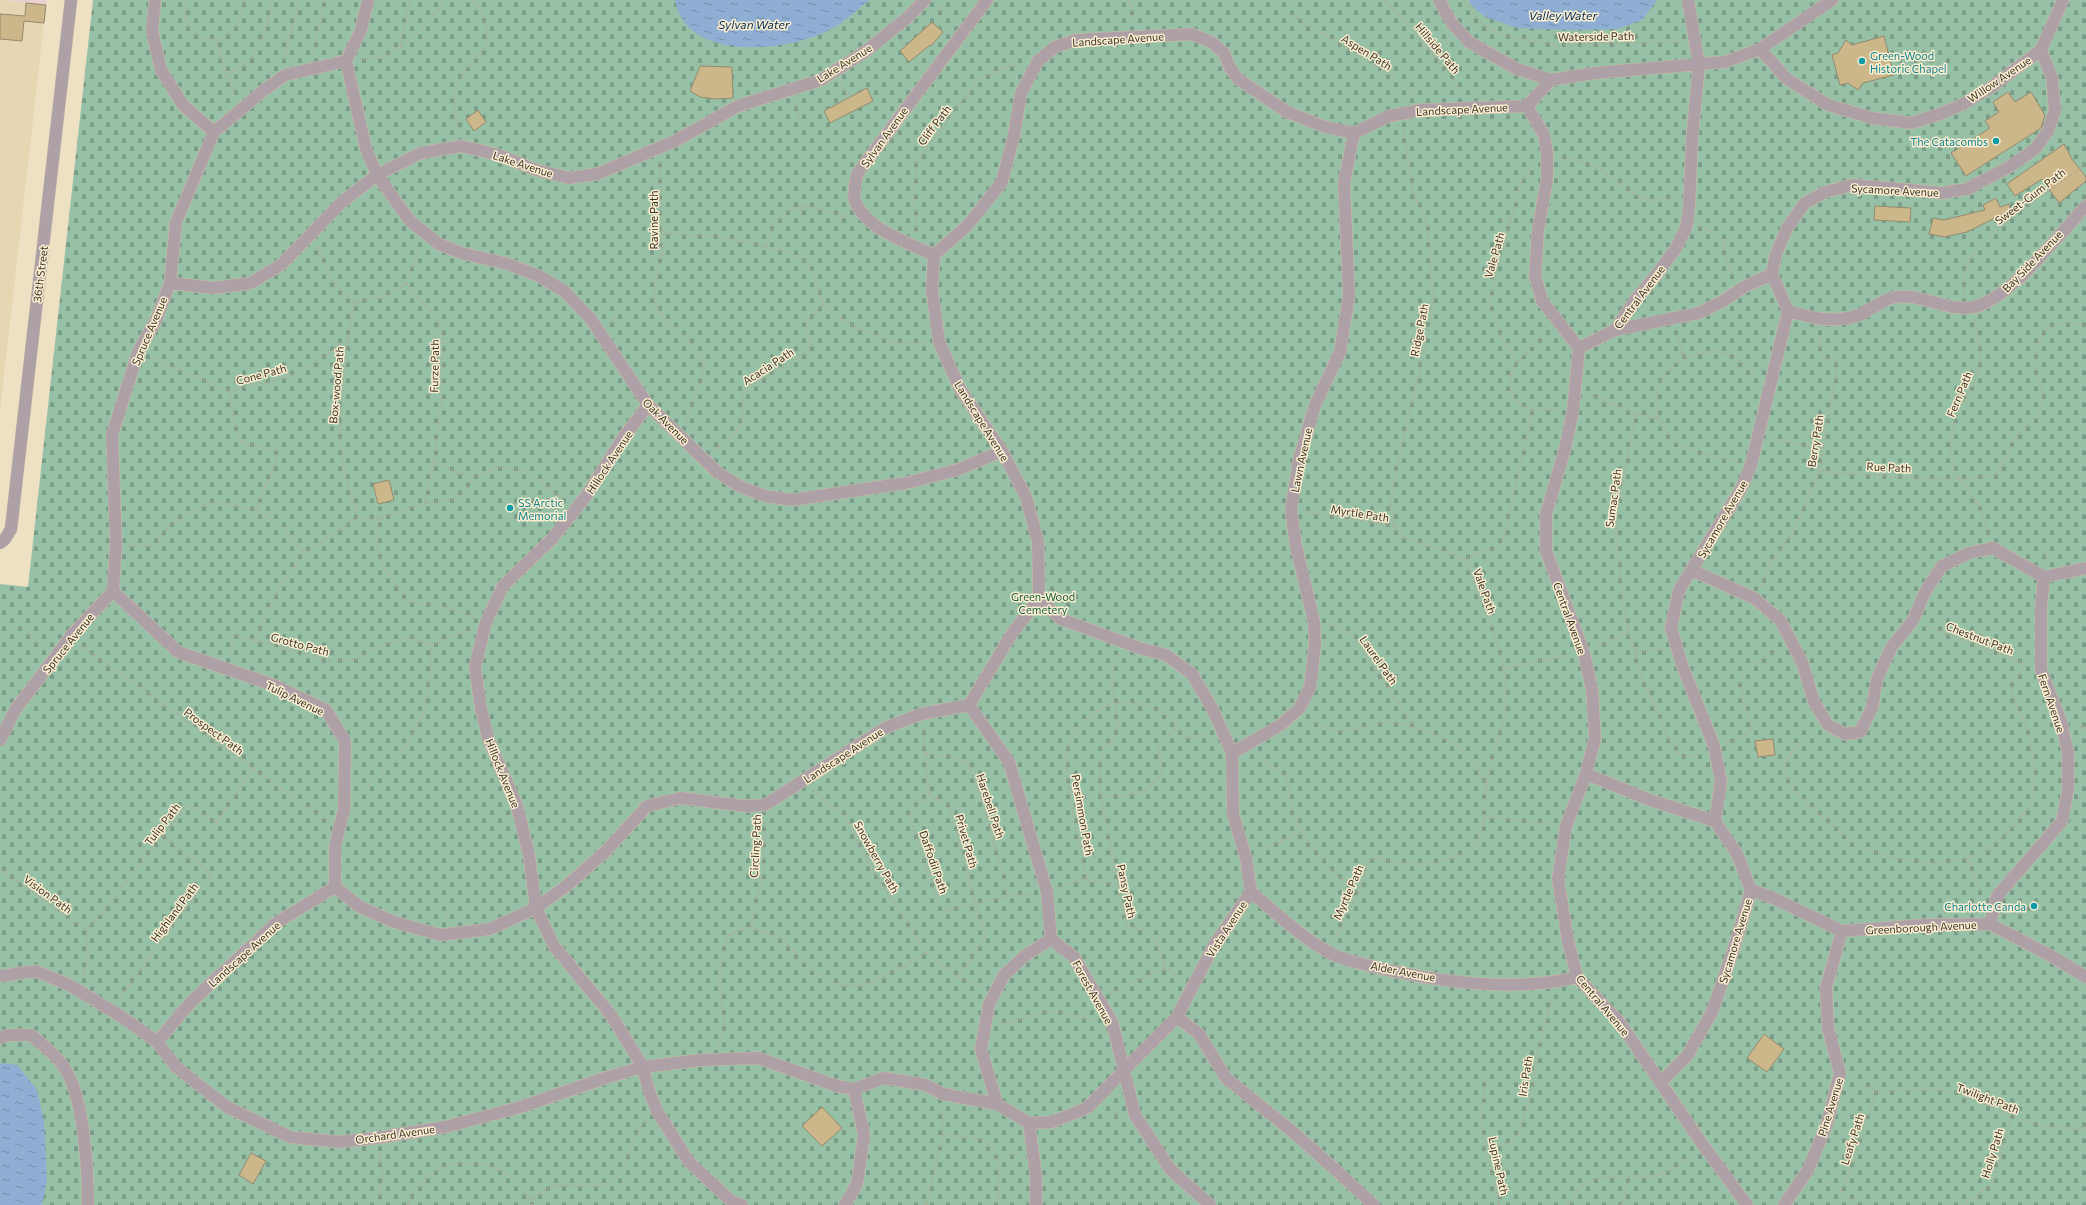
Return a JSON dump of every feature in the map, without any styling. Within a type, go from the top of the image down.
[{"type":"street","name":"36th Street","points":[[0,543],[5,539],[11,529],[71,0]]},
{"type":"street","points":[[155,0],[152,31],[161,70],[183,105],[214,132]]},
{"type":"street","points":[[346,61],[361,30],[368,0]]},
{"type":"street","name":"Lake Avenue","points":[[170,283],[214,288],[251,283],[282,264],[342,202],[377,175],[421,153],[461,146],[499,155],[536,170],[569,178],[597,174],[675,141],[738,106],[821,80],[866,51],[907,18],[925,0]]},
{"type":"street","name":"Sylvan Avenue","points":[[934,255],[884,231],[862,214],[854,196],[857,174],[987,0]]},
{"type":"street","points":[[1439,0],[1451,22],[1469,42],[1517,69],[1551,80],[1595,73],[1725,62],[1760,49],[1832,0]]},
{"type":"street","points":[[1688,0],[1699,65]]},
{"type":"street","name":"Willow Avenue","points":[[1760,49],[1787,79],[1828,105],[1872,118],[1911,123],[1940,114],[1964,104],[1990,88],[2041,50],[2063,0]]},
{"type":"street","name":"Landscape Avenue","points":[[1039,599],[1038,542],[1026,497],[1002,451],[960,389],[940,344],[932,289],[934,255],[967,226],[1002,182],[1014,135],[1021,93],[1038,61],[1055,47],[1076,40],[1192,34],[1213,42],[1224,54],[1230,68],[1238,79],[1287,112],[1325,127],[1354,133],[1389,116],[1426,109],[1475,109],[1527,106]]},
{"type":"street","name":"Sycamore Avenue","points":[[1772,274],[1776,254],[1787,228],[1805,203],[1825,192],[1853,186],[1943,193],[1967,189],[2008,167],[2035,149],[2048,131],[2055,110],[2052,78],[2041,50]]},
{"type":"street","name":"Spruce Avenue","points":[[0,740],[14,710],[71,636],[113,591],[116,544],[112,436],[138,352],[157,318],[170,283],[176,222],[214,132],[244,106],[285,75],[346,61]]},
{"type":"street","name":"Oak Avenue","points":[[346,61],[366,149],[377,175],[410,221],[425,235],[439,244],[461,253],[508,264],[539,276],[564,291],[590,318],[648,406],[717,472],[741,488],[765,496],[792,500],[906,483],[957,470],[1002,451]]},
{"type":"street","name":"Central Avenue","points":[[1699,65],[1692,139],[1690,197],[1686,228],[1676,248],[1635,300],[1615,330],[1579,348],[1572,410],[1565,449],[1546,514],[1546,551],[1584,653],[1592,690],[1595,738],[1586,774],[1566,826],[1558,879],[1568,941],[1577,977],[1620,1023],[1747,1205]]},
{"type":"street","points":[[1551,80],[1527,106],[1544,135],[1547,160],[1547,178],[1538,231],[1535,276],[1542,301],[1579,348]]},
{"type":"street","name":"Lawn Avenue","points":[[1232,753],[1279,726],[1299,709],[1310,687],[1315,644],[1314,622],[1296,546],[1291,510],[1299,460],[1315,405],[1340,352],[1349,296],[1344,183],[1354,133]]},
{"type":"street","name":"Bay Side Avenue","points":[[1788,311],[1818,320],[1841,319],[1859,314],[1892,298],[1912,297],[1948,307],[1970,308],[1997,298],[2027,270],[2086,206]]},
{"type":"street","points":[[1615,330],[1699,313],[1723,301],[1744,287],[1772,274],[1788,311]]},
{"type":"street","name":"Sycamore Avenue","points":[[1661,1082],[1687,1056],[1712,1012],[1734,948],[1751,890],[1737,854],[1715,821],[1722,782],[1714,746],[1675,646],[1671,628],[1673,613],[1679,590],[1741,489],[1758,437],[1769,384],[1788,311]]},
{"type":"street","name":"Hillock Avenue","points":[[536,908],[529,855],[517,806],[489,740],[481,709],[475,667],[486,622],[503,586],[552,539],[576,508],[623,438],[648,406]]},
{"type":"street","points":[[1691,570],[1754,598],[1780,620],[1802,662],[1814,702],[1828,725],[1845,734],[1860,732],[1872,708],[1877,679],[1891,648],[1913,620],[1925,592],[1942,566],[1969,553],[1993,548],[2044,577],[2085,570]]},
{"type":"street","name":"Fern Avenue","points":[[1990,924],[1997,896],[2062,821],[2068,789],[2068,753],[2061,722],[2040,670],[2041,607],[2044,577]]},
{"type":"street","name":"Tulip Avenue","points":[[113,591],[178,652],[273,685],[326,710],[345,741],[344,809],[335,846],[335,887]]},
{"type":"street","points":[[998,1104],[981,1049],[989,1004],[1004,975],[1026,955],[1051,939],[1047,892],[1009,762],[969,705],[1013,632],[1039,599]]},
{"type":"street","name":"Vista Avenue","points":[[1039,599],[1061,619],[1124,643],[1166,655],[1192,674],[1212,708],[1232,753],[1233,814],[1246,858],[1251,892],[1214,945],[1177,1017],[1123,1071]]},
{"type":"street","name":"Landscape Avenue","points":[[765,805],[778,795],[885,728],[921,714],[969,705]]},
{"type":"street","points":[[1586,774],[1650,800],[1715,821]]},
{"type":"street","points":[[335,887],[360,907],[394,922],[440,936],[490,929],[536,908],[606,851],[647,806],[681,798],[744,806],[765,805]]},
{"type":"street","name":"Landscape Avenue","points":[[157,1042],[190,1003],[276,923],[335,887]]},
{"type":"street","name":"Greenborough Avenue","points":[[1751,890],[1773,898],[1842,931],[1925,925],[1990,924],[2053,957],[2086,978]]},
{"type":"street","name":"Alder Avenue","points":[[1251,892],[1286,921],[1329,952],[1341,958],[1398,973],[1461,981],[1516,984],[1557,982],[1577,977]]},
{"type":"street","points":[[536,908],[554,946],[611,1015],[643,1067],[648,1088],[657,1111],[689,1162],[731,1201],[742,1205]]},
{"type":"street","name":"Pine Avenue","points":[[1784,1205],[1808,1170],[1827,1124],[1840,1073],[1828,1028],[1826,988],[1842,931]]},
{"type":"street","name":"Forest Avenue","points":[[1051,939],[1074,957],[1112,1022],[1135,1115],[1170,1169],[1210,1205]]},
{"type":"street","name":"Orchard Avenue","points":[[0,976],[36,971],[77,989],[157,1042],[176,1067],[227,1107],[290,1137],[339,1142],[376,1138],[445,1127],[521,1107],[605,1078],[643,1067],[713,1060],[758,1058],[837,1086],[854,1089]]},
{"type":"street","points":[[1177,1017],[1199,1034],[1226,1078],[1299,1136],[1374,1205]]},
{"type":"street","points":[[0,1038],[8,1035],[31,1035],[52,1052],[67,1073],[81,1111],[88,1185],[88,1205]]},
{"type":"street","points":[[845,1205],[858,1184],[864,1135],[854,1089],[884,1078],[926,1085],[943,1094],[998,1104],[1030,1123],[1052,1122],[1087,1108],[1123,1071]]},
{"type":"street","points":[[1030,1123],[1036,1176],[1036,1205]]},
{"type":"path","points":[[187,0],[185,11],[187,22],[195,34],[202,38],[216,40],[233,28],[246,0]]},
{"type":"path","points":[[226,76],[249,60],[257,49],[267,25],[272,0]]},
{"type":"path","points":[[285,75],[283,66],[299,0]]},
{"type":"path","points":[[315,68],[314,47],[326,0]]},
{"type":"path","points":[[400,46],[410,0]]},
{"type":"path","points":[[346,61],[382,57],[400,46],[423,28],[445,0]]},
{"type":"path","points":[[461,146],[455,112],[456,86],[466,69],[487,45],[488,31],[483,16],[476,4],[470,0]]},
{"type":"path","points":[[1128,0],[1132,6],[1137,37]]},
{"type":"path","name":"Hillside Path","points":[[1385,0],[1452,78],[1475,109]]},
{"type":"path","name":"Waterside Path","points":[[1464,0],[1486,26],[1504,34],[1541,43],[1559,45],[1695,41]]},
{"type":"path","name":"Aspen Path","points":[[1294,15],[1409,88],[1419,97],[1426,109]]},
{"type":"path","points":[[216,40],[226,76],[244,106]]},
{"type":"path","name":"Cliff Path","points":[[917,247],[914,189],[917,161],[978,80],[1012,65],[1038,61]]},
{"type":"path","name":"Ridge Path","points":[[1394,526],[1391,502],[1394,481],[1430,324],[1433,299],[1429,239],[1425,217],[1414,195],[1400,114]]},
{"type":"path","name":"Ravine Path","points":[[654,149],[660,166],[663,249],[654,287],[655,302],[664,319],[690,342],[701,356],[705,367],[701,383],[692,402],[680,436]]},
{"type":"path","name":"Vale Path","points":[[1517,361],[1502,338],[1490,307],[1495,274],[1522,180],[1530,168],[1555,155],[1589,164],[1607,173],[1621,186],[1640,197],[1656,200],[1682,196],[1690,197]]},
{"type":"path","name":"Sweet-Gum Path","points":[[1970,308],[1962,277],[1968,264],[1979,249],[1998,230],[2086,163]]},
{"type":"path","points":[[766,247],[776,221],[788,210],[800,206],[852,218],[862,214]]},
{"type":"path","points":[[800,206],[802,213]]},
{"type":"path","points":[[840,221],[842,215]]},
{"type":"path","points":[[1503,220],[1511,222]]},
{"type":"path","points":[[1687,220],[1707,228],[1721,239],[1726,250],[1726,262],[1744,287]]},
{"type":"path","points":[[313,233],[326,272],[337,289],[354,302],[383,297],[406,284],[425,235]]},
{"type":"path","points":[[662,233],[722,237],[787,252],[804,261],[813,273],[823,305],[847,322],[891,342],[940,344]]},
{"type":"path","name":"Furze Path","points":[[406,284],[436,317],[443,333],[442,394],[434,460],[425,502]]},
{"type":"path","name":"Box-wood Path","points":[[354,302],[340,427],[342,454],[348,489],[358,516]]},
{"type":"path","name":"Acacia Path","points":[[702,457],[728,442],[737,434],[743,423],[743,392],[747,388],[810,349],[812,343],[805,330],[807,324],[823,305]]},
{"type":"path","name":"Fern Path","points":[[1970,308],[1980,360],[1975,380],[1959,411],[1953,434],[1952,458],[1954,472],[1958,479],[1973,496],[1988,531],[1993,548]]},
{"type":"path","points":[[1674,319],[1684,358]]},
{"type":"path","points":[[1559,321],[1517,361],[1510,377],[1512,391],[1519,402],[1533,410],[1572,410]]},
{"type":"path","name":"Rue Path","points":[[1819,471],[1958,479],[1989,476],[1996,473],[2016,437],[2039,412],[2043,394],[2035,360],[2042,334],[2047,328],[2055,323],[2067,322],[2086,326]]},
{"type":"path","name":"Berry Path","points":[[1754,598],[1771,563],[1800,518],[1819,471],[1824,449],[1828,412],[1838,362],[1822,356],[1818,331]]},
{"type":"path","name":"Cone Path","points":[[151,357],[229,391],[284,378],[301,371],[349,337]]},
{"type":"path","points":[[1750,465],[1680,446],[1669,434],[1660,419],[1657,407],[1658,385],[1668,368],[1684,358],[1705,352],[1730,356],[1769,384]]},
{"type":"path","points":[[1574,387],[1636,414],[1660,419]]},
{"type":"path","points":[[229,391],[237,436],[243,443],[276,451],[278,456],[256,510]]},
{"type":"path","name":"Vale Path","points":[[1486,788],[1506,706],[1506,689],[1504,668],[1465,559],[1498,546],[1504,536],[1533,410]]},
{"type":"path","name":"Sumac Path","points":[[1636,414],[1618,505],[1616,534],[1628,632],[1636,653],[1643,679],[1669,739],[1676,751],[1685,757],[1705,752],[1714,746]]},
{"type":"path","points":[[1758,437],[1824,449]]},
{"type":"path","points":[[434,460],[450,469],[474,477]]},
{"type":"path","points":[[255,640],[278,589],[304,554],[358,516],[379,518],[425,502],[452,500],[461,495],[474,477],[497,467],[527,471],[576,508]]},
{"type":"path","points":[[134,545],[156,545],[169,526],[208,503],[226,504],[256,510],[283,527],[304,554]]},
{"type":"path","name":"Myrtle Path","points":[[1291,510],[1394,526],[1406,538],[1465,559]]},
{"type":"path","points":[[379,518],[377,549],[385,569],[408,602],[446,606],[461,614],[486,622]]},
{"type":"path","name":"Chestnut Path","points":[[1913,620],[2040,670]]},
{"type":"path","name":"Laurel Path","points":[[1314,622],[1321,621],[1342,628],[1352,636],[1411,721],[1414,728]]},
{"type":"path","points":[[344,809],[401,754],[423,714],[431,667],[431,645],[486,622]]},
{"type":"path","points":[[23,628],[54,660]]},
{"type":"path","points":[[1504,668],[1584,653],[1628,632]]},
{"type":"path","name":"Grotto Path","points":[[224,669],[235,635],[326,661],[354,660],[382,645],[411,637],[431,645]]},
{"type":"path","points":[[1714,746],[1739,738],[1751,731],[1752,726],[1740,685],[1742,677],[1747,670],[1758,661],[1791,641]]},
{"type":"path","points":[[1124,643],[1113,670],[1114,702],[1118,722],[1112,740],[1102,750],[1099,768],[1101,797],[1139,794],[1152,784],[1161,772],[1161,763],[1157,749],[1159,742],[1178,727]]},
{"type":"path","name":"Prospect Path","points":[[80,645],[338,829]]},
{"type":"path","points":[[1636,653],[1675,646]]},
{"type":"path","points":[[1828,725],[1814,732],[1790,755],[1786,764],[1786,774],[1797,795],[1860,846],[1889,856],[1922,862],[1967,859],[1995,843],[2015,826],[2032,799],[2035,773],[2032,748],[2010,687],[2026,664]]},
{"type":"path","points":[[1114,702],[1133,702],[1148,706],[1161,712],[1178,727],[1184,735],[1190,738],[1207,733]]},
{"type":"path","name":"Persimmon Path","points":[[1087,879],[1067,775],[1068,749],[1079,726],[1102,708],[1114,702]]},
{"type":"path","points":[[921,714],[929,795]]},
{"type":"path","points":[[1309,718],[1334,731],[1383,723],[1414,728],[1445,740],[1470,756],[1479,770],[1486,788]]},
{"type":"path","name":"Harebell Path","points":[[926,754],[954,756],[970,766],[988,815],[1008,896],[976,903]]},
{"type":"path","points":[[1258,754],[1287,778],[1292,810],[1308,844],[1340,878],[1360,888]]},
{"type":"path","name":"Tulip Path","points":[[88,931],[188,804],[216,823],[253,769]]},
{"type":"path","name":"Snowberry Path","points":[[801,782],[845,816],[870,865],[926,953]]},
{"type":"path","name":"Myrtle Path","points":[[1329,952],[1360,888],[1370,860],[1375,858],[1410,865],[1446,860],[1465,852],[1479,839],[1486,817],[1486,788]]},
{"type":"path","name":"Daffodil Path","points":[[929,795],[909,814],[937,900],[948,910],[976,903]]},
{"type":"path","name":"Privet Path","points":[[929,795],[949,805],[976,903],[977,915],[986,936],[959,978]]},
{"type":"path","name":"Pansy Path","points":[[1101,797],[1126,925],[1137,926],[1152,935],[1165,968]]},
{"type":"path","name":"Circling Path","points":[[751,926],[763,874],[765,805]]},
{"type":"path","points":[[1486,817],[1566,826]]},
{"type":"path","points":[[1256,854],[1301,831]]},
{"type":"path","name":"Highland Path","points":[[110,1010],[212,874],[163,836]]},
{"type":"path","points":[[1967,859],[1972,873],[1984,896]]},
{"type":"path","name":"Vision Path","points":[[0,869],[88,931]]},
{"type":"path","points":[[713,1060],[725,1028],[720,994],[720,966],[729,935],[751,926],[782,939],[811,970],[841,985],[860,986],[878,980],[926,953],[959,978],[995,992]]},
{"type":"path","points":[[77,989],[88,959],[88,931]]},
{"type":"path","points":[[1099,999],[1165,968],[1193,985]]},
{"type":"path","name":"Iris Path","points":[[1485,1147],[1515,1141],[1530,1100],[1538,1050],[1557,982]]},
{"type":"path","points":[[986,1021],[1005,1024],[1026,1016],[1053,1012],[1065,1012],[1089,1020],[1112,1022]]},
{"type":"path","name":"Twilight Path","points":[[1840,1073],[1876,1091],[1939,1090],[1958,1093],[2030,1123],[2079,1129],[2086,1127]]},
{"type":"path","name":"Lupine Path","points":[[1486,1082],[1481,1108],[1485,1147],[1498,1191],[1499,1205]]},
{"type":"path","name":"Leafy Path","points":[[1841,1191],[1851,1170],[1876,1091]]},
{"type":"path","points":[[926,1205],[943,1135],[943,1094]]},
{"type":"path","points":[[531,1200],[548,1188],[561,1185],[594,1187],[604,1185],[616,1178],[622,1170],[636,1134],[648,1117],[657,1111]]},
{"type":"path","name":"Holly Path","points":[[1962,1205],[1991,1185],[1995,1178],[2011,1116]]},
{"type":"path","points":[[943,1135],[984,1140],[994,1147],[997,1159],[998,1205]]},
{"type":"path","points":[[376,1138],[383,1176],[379,1200],[383,1205]]},
{"type":"path","points":[[1568,1205],[1581,1186],[1602,1177],[1630,1178],[1655,1176],[1675,1168],[1704,1145]]},
{"type":"path","points":[[997,1159],[1032,1148]]},
{"type":"path","points":[[408,1205],[423,1179],[442,1168],[454,1164],[488,1167],[506,1174],[520,1185],[531,1200],[532,1205]]},
{"type":"path","points":[[1808,1170],[1841,1191],[1858,1205]]},
{"type":"path","points":[[1621,1205],[1630,1178]]},
{"type":"shaded area","points":[[0,0],[46,5],[0,411]]},
{"type":"shaded area","points":[[4,0],[47,0],[46,5]]},
{"type":"green space","name":"Green-Wood Cemetery","points":[[93,0],[2086,0],[2086,1205],[0,1205],[0,584],[28,587]]},
{"type":"water","name":"Sylvan Water","points":[[675,0],[869,0],[838,25],[815,36],[793,43],[768,47],[743,47],[719,43],[699,35],[683,21]]},
{"type":"water","name":"Valley Water","points":[[1469,0],[1657,0],[1642,20],[1617,29],[1571,30],[1518,28],[1485,17],[1471,5]]},
{"type":"water","points":[[0,1064],[17,1065],[37,1090],[44,1121],[47,1180],[42,1205],[0,1205]]},
{"type":"building","points":[[26,3],[46,5],[44,23],[24,21],[22,41],[0,39],[0,14],[25,16]]},
{"type":"building","points":[[932,22],[943,32],[931,46],[930,45],[909,62],[900,51]]},
{"type":"building","name":"Green-Wood Historic Chapel","points":[[1884,36],[1894,75],[1863,83],[1858,90],[1848,83],[1840,85],[1832,55],[1838,53],[1846,40],[1852,45]]},
{"type":"building","points":[[700,66],[732,67],[733,98],[716,99],[700,97],[690,91]]},
{"type":"building","points":[[867,88],[873,101],[830,123],[824,111]]},
{"type":"building","name":"The Catacombs","points":[[2008,92],[2015,102],[2031,92],[2045,115],[2041,128],[1966,176],[1951,153],[1990,128],[1985,121],[1999,112],[1993,102]]},
{"type":"building","points":[[478,110],[486,122],[474,131],[466,119]]},
{"type":"building","points":[[2064,144],[2072,159],[2086,177],[2086,181],[2059,203],[2042,179],[2015,196],[2007,184]]},
{"type":"building","points":[[1996,198],[2000,207],[2009,204],[2011,210],[1967,232],[1944,237],[1929,234],[1933,218],[1944,220],[1985,210],[1983,205]]},
{"type":"building","points":[[1875,206],[1911,208],[1910,222],[1874,220]]},
{"type":"building","points":[[389,480],[394,500],[378,504],[373,484]]},
{"type":"building","points":[[1773,739],[1775,755],[1758,757],[1755,741]]},
{"type":"building","points":[[1764,1034],[1784,1049],[1767,1072],[1747,1058]]},
{"type":"building","points":[[822,1107],[842,1128],[822,1146],[802,1126]]},
{"type":"building","points":[[251,1153],[266,1161],[253,1184],[239,1175]]},
{"type":"place","name":"Green-Wood Historic Chapel","points":[[1862,61]]},
{"type":"place","name":"The Catacombs","points":[[1996,141]]},
{"type":"place","name":"SS Arctic Memorial","points":[[510,508]]},
{"type":"place","name":"Charlotte Canda","points":[[2034,906]]}]
